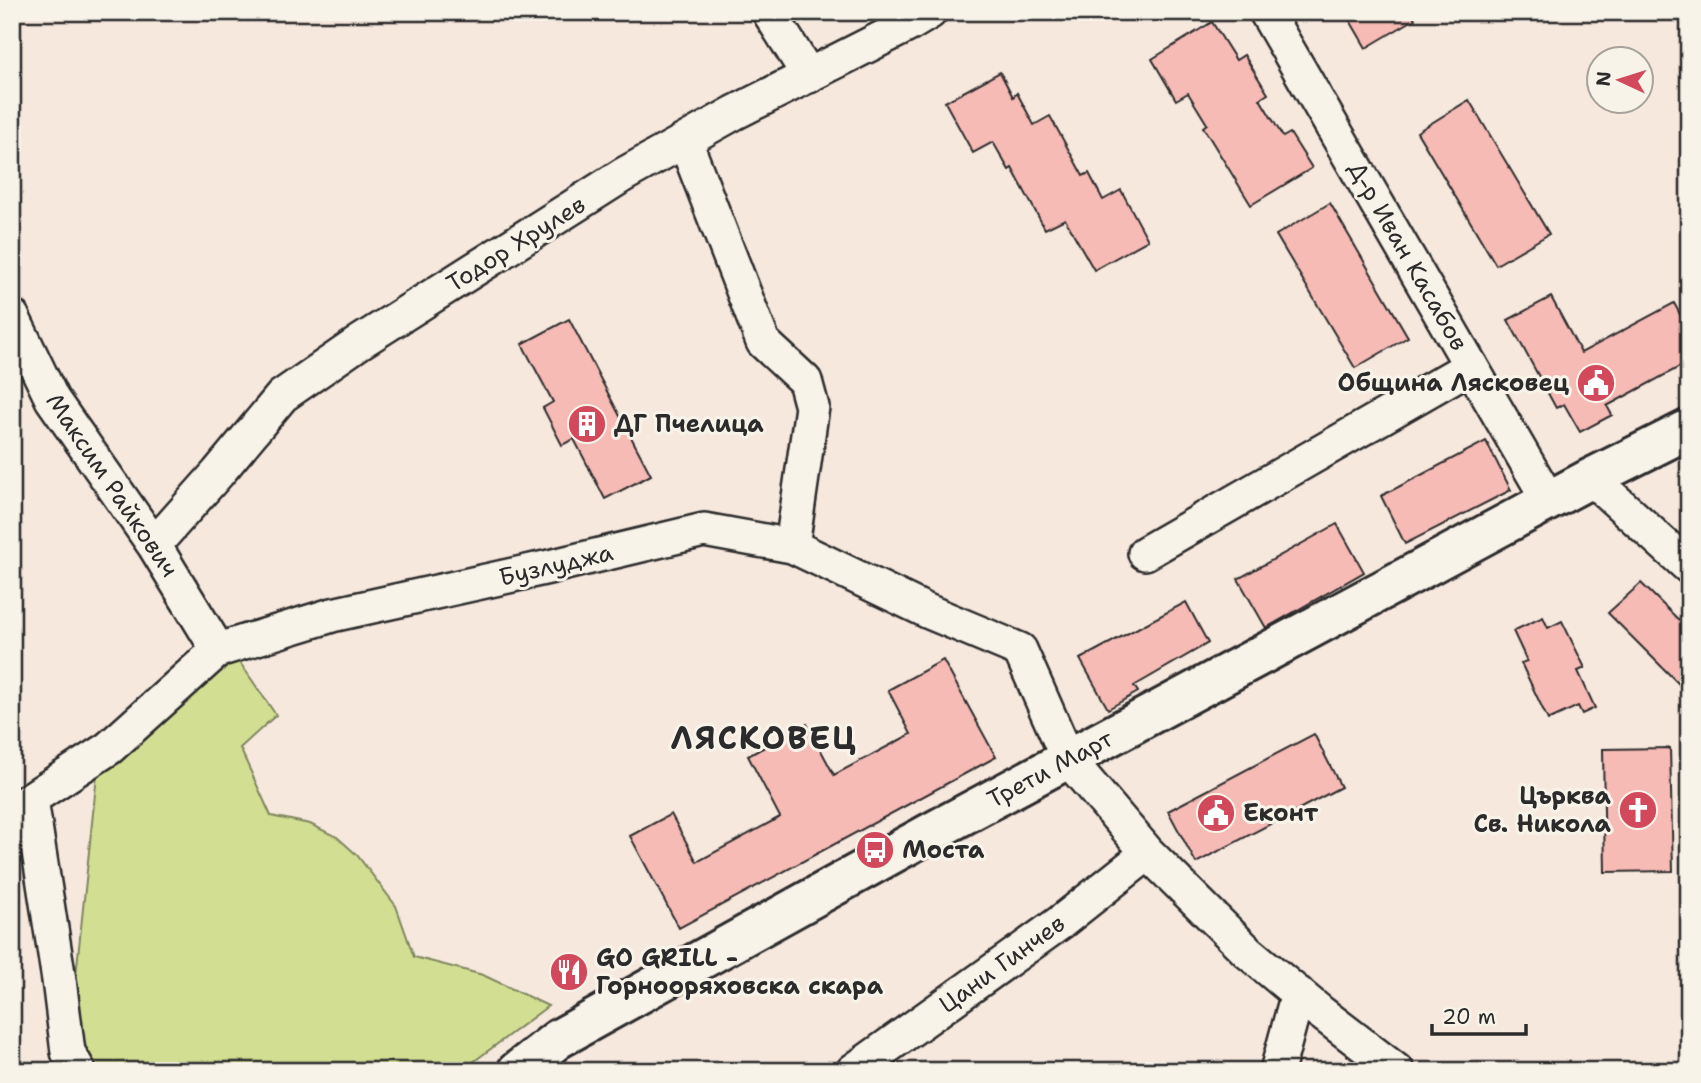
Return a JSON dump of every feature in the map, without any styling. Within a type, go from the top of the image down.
[{"type":"street","points":[[769,12],[808,76]]},
{"type":"street","name":"Тодор Хрулев","points":[[154,545],[282,396],[360,342],[612,182],[734,113],[930,12]]},
{"type":"street","name":"Д-р Иван Касабов","points":[[1266,12],[1549,501]]},
{"type":"street","points":[[685,141],[763,342],[804,381],[812,407],[792,546]]},
{"type":"street","name":"Максим Райкович","points":[[12,316],[52,399],[154,545],[218,650]]},
{"type":"street","points":[[1145,552],[1471,366]]},
{"type":"street","name":"Трети Март","points":[[517,1071],[558,1039],[928,834],[1591,478],[1689,429]]},
{"type":"street","points":[[1591,478],[1689,568]]},
{"type":"street","name":"Бузлуджа","points":[[22,806],[110,748],[218,650],[332,615],[704,530],[792,546],[927,611],[1020,650],[1068,759]]},
{"type":"street","points":[[1068,759],[1148,853],[1248,951],[1397,1071]]},
{"type":"street","points":[[22,806],[59,980],[68,1052],[79,1071]]},
{"type":"street","name":"Цани Гинчев","points":[[853,1071],[1061,922],[1148,853]]},
{"type":"street","points":[[1277,1071],[1297,993]]},
{"type":"green space","points":[[232,651],[276,715],[240,748],[271,816],[310,824],[337,837],[357,855],[396,906],[414,957],[483,975],[548,1006],[461,1071],[79,1071],[68,1052],[97,775]]},
{"type":"building","points":[[1345,12],[1411,12],[1415,19],[1366,48]]},
{"type":"building","points":[[1212,22],[1236,60],[1244,55],[1268,94],[1260,99],[1283,137],[1290,133],[1312,168],[1251,205],[1203,127],[1207,124],[1188,93],[1176,100],[1152,59]]},
{"type":"building","points":[[1000,72],[1013,97],[1017,93],[1034,125],[1050,116],[1083,176],[1089,173],[1103,200],[1121,190],[1148,240],[1094,270],[1065,219],[1045,229],[1012,168],[1009,170],[993,142],[973,153],[945,102]]},
{"type":"building","points":[[1469,100],[1549,234],[1496,265],[1417,132]]},
{"type":"building","points":[[1330,203],[1408,337],[1355,368],[1276,235]]},
{"type":"building","name":"Община Лясковец","points":[[1551,297],[1581,353],[1674,303],[1689,331],[1689,362],[1607,406],[1612,415],[1580,432],[1564,404],[1556,408],[1508,320]]},
{"type":"building","name":"ДГ Пчелица","points":[[569,319],[651,475],[605,499],[574,439],[562,445],[543,408],[553,402],[522,344]]},
{"type":"building","points":[[1486,441],[1511,490],[1405,544],[1381,496]]},
{"type":"building","points":[[1337,524],[1364,572],[1266,628],[1238,579]]},
{"type":"building","points":[[1641,583],[1689,630],[1689,694],[1608,613]]},
{"type":"building","points":[[1186,602],[1208,643],[1134,686],[1138,692],[1108,709],[1080,659]]},
{"type":"building","points":[[1543,617],[1548,628],[1562,621],[1585,668],[1578,671],[1595,708],[1582,714],[1578,706],[1548,720],[1521,663],[1527,661],[1513,631]]},
{"type":"building","points":[[943,660],[996,757],[679,928],[630,836],[671,814],[697,862],[780,817],[748,756],[807,724],[834,775],[911,734],[888,690]]},
{"type":"building","points":[[1314,734],[1341,787],[1196,863],[1168,811]]},
{"type":"building","name":"Църква Св. Никола","points":[[1670,748],[1673,871],[1605,872],[1603,749]]},
{"type":"place","name":"Община Лясковец","points":[[1596,383]]},
{"type":"place","name":"ДГ Пчелица","points":[[587,424]]},
{"type":"place","name":"Църква Св. Никола","points":[[1638,810]]},
{"type":"place","name":"Еконт","points":[[1216,813]]},
{"type":"place","name":"Моста","points":[[875,850]]},
{"type":"place","name":"GO GRILL - Горнооряховска скара","points":[[569,972]]},
{"type":"district","name":"ЛЯСКОВЕЦ","points":[[764,737]]}]
